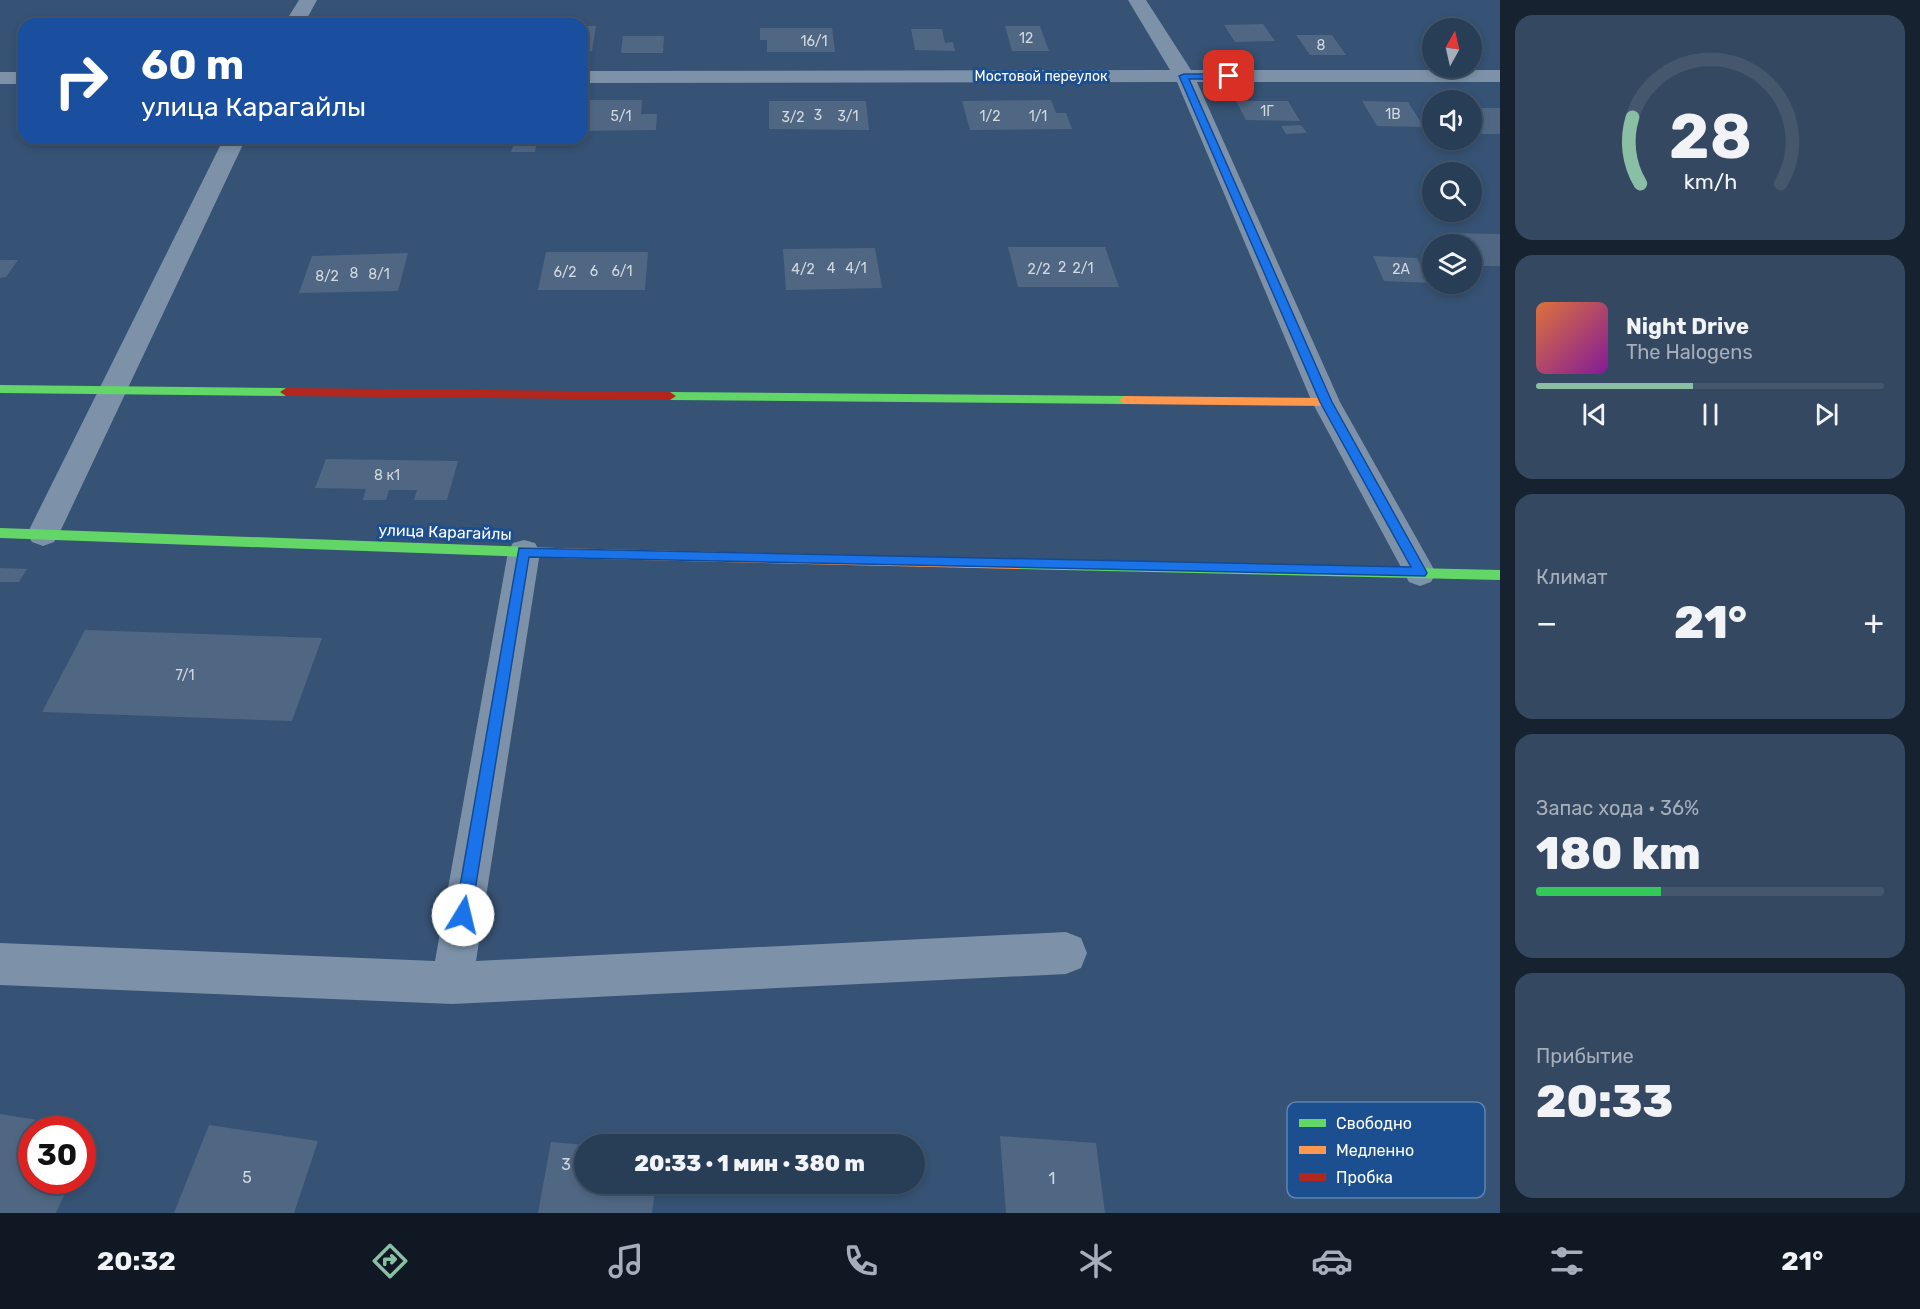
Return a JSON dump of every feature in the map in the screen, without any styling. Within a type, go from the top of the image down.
[{"type":"street","points":[[298,18],[308,0]]},
{"type":"street","points":[[1137,0],[1184,76],[1326,402],[1420,573]]},
{"type":"street","name":"Мостовой переулок","points":[[588,77],[1500,76]]},
{"type":"street","points":[[0,78],[18,78]]},
{"type":"street","points":[[43,534],[232,144]]},
{"type":"street","points":[[0,389],[1326,402]]},
{"type":"street","name":"улица Карагайлы","points":[[0,533],[524,552],[1500,575]]},
{"type":"street","points":[[452,983],[524,552]]},
{"type":"street","points":[[0,963],[452,983],[1066,953]]},
{"type":"building","points":[[1263,24],[1275,41],[1235,42],[1224,25]]},
{"type":"building","points":[[588,26],[596,26],[592,51],[588,51]]},
{"type":"building","points":[[1005,26],[1040,26],[1049,51],[1012,51]]},
{"type":"building","points":[[760,28],[832,28],[835,52],[767,52],[767,40],[760,40]]},
{"type":"building","points":[[911,29],[942,29],[945,43],[953,42],[955,51],[915,50]]},
{"type":"building","points":[[1296,35],[1332,35],[1346,55],[1310,55]]},
{"type":"building","points":[[623,36],[664,36],[663,53],[621,53]]},
{"type":"building","points":[[588,100],[642,100],[641,114],[657,114],[656,130],[588,131]]},
{"type":"building","points":[[1051,100],[1056,113],[1066,113],[1072,129],[970,130],[962,101]]},
{"type":"building","points":[[769,101],[866,101],[869,130],[769,129]]},
{"type":"building","points":[[1236,101],[1288,101],[1300,121],[1246,120]]},
{"type":"building","points":[[1362,101],[1408,102],[1422,124],[1422,127],[1377,126]]},
{"type":"building","points":[[1482,108],[1500,108],[1500,134],[1482,134]]},
{"type":"building","points":[[1301,125],[1307,133],[1286,134],[1281,126]]},
{"type":"building","points":[[492,144],[564,144],[536,146],[535,152],[511,152],[513,146],[491,146]]},
{"type":"building","points":[[1449,233],[1500,234],[1500,266],[1482,266],[1482,234]]},
{"type":"building","points":[[1008,247],[1105,247],[1119,287],[1018,287]]},
{"type":"building","points":[[875,248],[882,288],[786,290],[783,249]]},
{"type":"building","points":[[546,252],[648,252],[645,290],[538,290]]},
{"type":"building","points":[[408,253],[398,291],[299,293],[312,256]]},
{"type":"building","points":[[1373,256],[1417,258],[1422,268],[1422,283],[1384,281]]},
{"type":"building","points":[[0,260],[18,260],[6,277],[0,278]]},
{"type":"building","points":[[326,459],[458,461],[447,500],[414,500],[417,490],[389,490],[386,500],[363,500],[366,489],[315,488]]},
{"type":"building","points":[[0,568],[27,569],[19,582],[0,582]]},
{"type":"building","points":[[85,630],[322,638],[292,721],[42,712]]},
{"type":"building","points":[[0,1114],[18,1117],[18,1194],[65,1194],[56,1213],[0,1213]]},
{"type":"building","points":[[209,1125],[318,1141],[294,1213],[174,1213]]},
{"type":"building","points":[[1000,1136],[1096,1143],[1105,1213],[1006,1213]]},
{"type":"building","points":[[551,1142],[574,1144],[574,1194],[655,1194],[652,1213],[538,1213]]},
{"type":"traffic: fast","points":[[0,389],[286,392]]},
{"type":"traffic: fast","points":[[670,396],[1125,400]]},
{"type":"traffic: fast","points":[[0,533],[557,553]]},
{"type":"traffic: fast","points":[[1019,564],[1500,575]]},
{"type":"traffic: slow","points":[[1125,400],[1326,402]]},
{"type":"traffic: slow","points":[[557,553],[1019,564]]},
{"type":"traffic: jam","points":[[286,392],[670,396]]},
{"type":"route","points":[[463,915],[524,552],[1420,573],[1326,402],[1184,76],[1229,76]]}]
